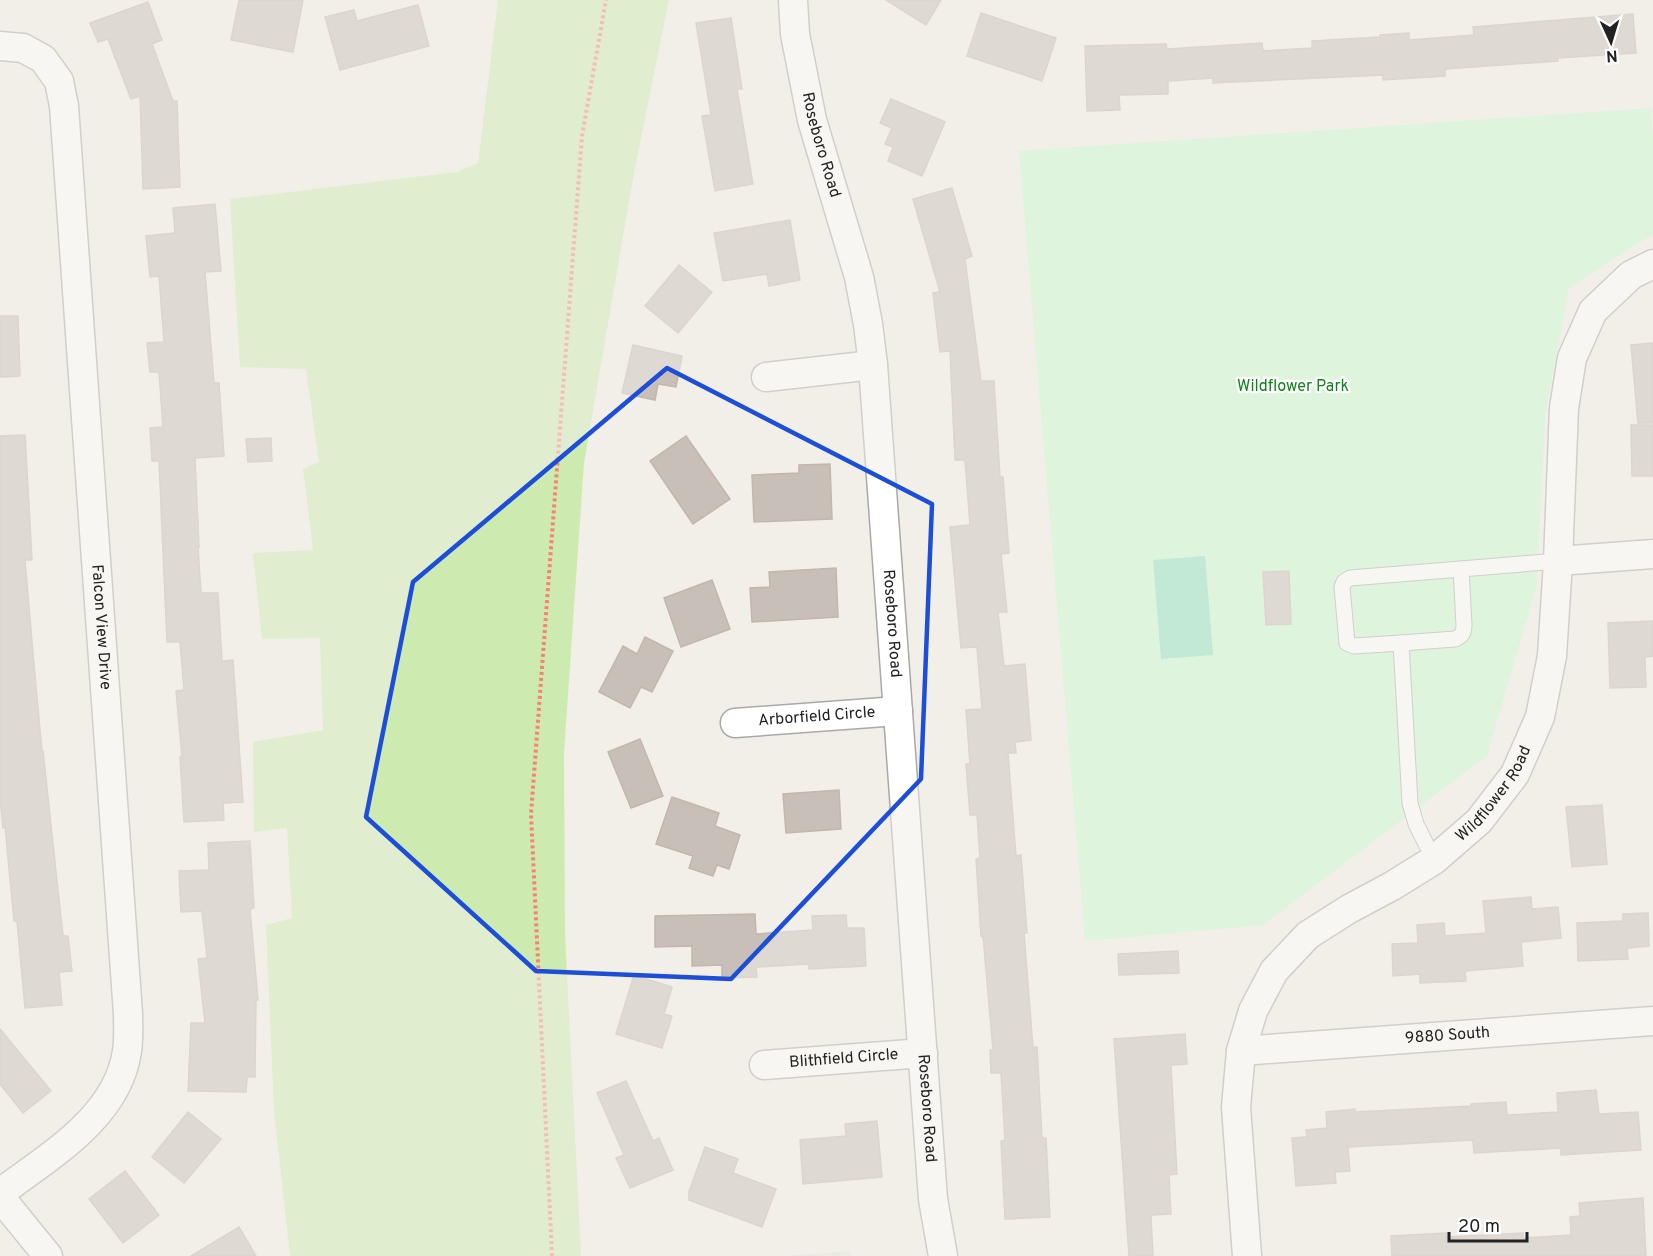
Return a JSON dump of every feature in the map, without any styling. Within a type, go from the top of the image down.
[{"type":"street","name":"Roseboro Road","points":[[793,0],[795,34],[812,120],[859,277],[873,365],[933,1199],[942,1256]]},
{"type":"street","name":"Falcon View Drive","points":[[0,46],[23,48],[43,59],[59,81],[64,106],[128,1014],[127,1052],[118,1082],[103,1109],[74,1137],[0,1195]]},
{"type":"street","name":"Wildflower Road","points":[[1247,1256],[1236,1107],[1241,1050],[1253,1011],[1274,971],[1308,935],[1434,860],[1479,821],[1515,774],[1540,717],[1552,656],[1564,408],[1572,358],[1593,311],[1631,274],[1653,264]]},
{"type":"street","points":[[766,377],[873,365]]},
{"type":"street","points":[[1557,561],[1653,554]]},
{"type":"street","name":"Arborfield Circle","points":[[735,723],[898,711]]},
{"type":"street","name":"9880 South","points":[[1241,1050],[1653,1021]]},
{"type":"street","name":"Blithfield Circle","points":[[764,1065],[923,1053]]},
{"type":"street","points":[[0,1195],[48,1256]]},
{"type":"lane","points":[[1461,569],[1464,625],[1461,637],[1401,644],[1354,646],[1347,643],[1342,587],[1344,582],[1350,578],[1557,561]]},
{"type":"lane","points":[[1401,644],[1410,803],[1416,824],[1434,860]]},
{"type":"path","points":[[552,1256],[531,814],[582,136],[606,0]]},
{"type":"highlighted area","points":[[667,368],[932,504],[921,779],[731,979],[536,971],[366,817],[413,582]]},
{"type":"green space","points":[[498,0],[669,0],[634,173],[584,463],[564,753],[565,933],[581,1256],[290,1256],[274,1112],[266,925],[292,918],[287,828],[254,832],[253,742],[323,730],[320,638],[262,639],[253,553],[313,550],[303,469],[319,462],[306,369],[240,367],[230,199],[457,172],[478,163]]},
{"type":"green space","name":"Wildflower Park","points":[[1651,108],[1653,234],[1569,288],[1545,416],[1537,585],[1487,756],[1263,925],[1085,941],[1019,151]]},
{"type":"green space","points":[[1205,556],[1213,655],[1161,659],[1153,560]]},
{"type":"shaded area","points":[[851,1251],[851,1256],[786,1256]]},
{"type":"building","points":[[239,0],[303,0],[293,52],[231,40]]},
{"type":"building","points":[[886,0],[941,0],[926,25]]},
{"type":"building","points":[[148,2],[162,40],[152,44],[173,101],[177,101],[180,187],[143,189],[140,96],[131,99],[108,39],[98,42],[90,23]]},
{"type":"building","points":[[418,5],[429,46],[340,70],[325,17],[354,10],[357,21]]},
{"type":"building","points":[[981,13],[1056,38],[1042,81],[967,56]]},
{"type":"building","points":[[1633,14],[1636,53],[1445,69],[1445,76],[1383,80],[1383,75],[1213,83],[1213,78],[1168,81],[1168,94],[1119,95],[1120,110],[1087,111],[1085,46],[1166,44],[1167,49],[1262,43],[1263,51],[1312,48],[1312,41],[1380,37],[1380,35],[1409,33],[1409,40],[1474,35],[1473,27]]},
{"type":"building","points":[[731,18],[742,89],[737,89],[753,184],[715,191],[702,116],[711,115],[696,23]]},
{"type":"building","points":[[891,99],[945,122],[922,176],[888,161],[893,147],[885,144],[892,128],[880,123]]},
{"type":"building","points":[[952,188],[972,256],[965,259],[981,381],[994,381],[1000,477],[1003,477],[1009,553],[1001,554],[1007,612],[998,612],[1004,666],[1025,664],[1031,740],[1015,742],[1016,753],[1008,753],[1016,856],[1021,855],[1027,933],[1024,933],[1033,1048],[1037,1047],[1042,1138],[1046,1138],[1050,1217],[1005,1219],[1001,1141],[1005,1140],[1001,1073],[991,1073],[990,1050],[993,1050],[983,936],[981,936],[976,859],[980,858],[977,815],[970,815],[966,764],[970,764],[966,710],[982,709],[977,647],[961,648],[950,527],[970,525],[965,460],[955,460],[950,351],[940,352],[933,293],[940,292],[913,199]]},
{"type":"building","points":[[215,204],[221,271],[205,272],[214,383],[219,383],[224,456],[195,458],[198,547],[201,593],[218,593],[222,661],[233,660],[243,802],[223,803],[224,820],[184,822],[180,757],[182,757],[176,691],[184,690],[180,642],[167,642],[159,461],[152,461],[150,428],[163,427],[159,372],[150,372],[147,343],[164,342],[159,276],[150,277],[146,236],[175,233],[173,208]]},
{"type":"building","points":[[790,220],[800,280],[769,286],[767,274],[723,281],[714,233]]},
{"type":"building","points":[[679,265],[712,292],[678,333],[645,306]]},
{"type":"building","points":[[0,316],[18,316],[20,376],[0,377]]},
{"type":"building","points":[[1653,343],[1653,423],[1638,423],[1631,345]]},
{"type":"building","points":[[633,345],[682,356],[676,387],[658,384],[655,400],[622,393]]},
{"type":"building","points":[[1631,425],[1653,425],[1653,476],[1632,476]]},
{"type":"building","points":[[25,435],[32,560],[25,560],[34,665],[63,936],[68,936],[72,971],[59,972],[62,1005],[25,1008],[17,921],[14,921],[0,798],[0,436]]},
{"type":"building","points":[[686,436],[730,499],[693,524],[650,461]]},
{"type":"building","points":[[271,438],[272,461],[248,462],[246,439]]},
{"type":"building","points":[[830,464],[832,519],[754,522],[752,475],[799,473],[799,465]]},
{"type":"building","points":[[836,568],[838,617],[752,622],[750,588],[770,587],[769,572]]},
{"type":"building","points":[[1289,571],[1291,624],[1266,625],[1263,572]]},
{"type":"building","points":[[712,580],[730,629],[681,647],[664,598]]},
{"type":"building","points":[[1653,621],[1653,656],[1645,657],[1646,687],[1610,688],[1608,623]]},
{"type":"building","points":[[645,637],[673,651],[652,692],[641,687],[630,708],[599,692],[623,646],[637,654]]},
{"type":"building","points":[[640,739],[663,796],[631,808],[608,752]]},
{"type":"building","points":[[839,790],[841,829],[786,833],[783,794]]},
{"type":"building","points":[[672,797],[719,813],[715,826],[740,835],[729,869],[717,865],[713,876],[689,868],[693,856],[656,844]]},
{"type":"building","points":[[1602,805],[1607,864],[1572,867],[1566,807]]},
{"type":"building","points":[[250,841],[254,908],[250,909],[258,1000],[256,1000],[255,1077],[247,1077],[246,1092],[188,1091],[191,1023],[205,1023],[198,959],[207,958],[202,911],[181,912],[179,871],[209,870],[208,843]]},
{"type":"building","points":[[1531,897],[1532,909],[1558,907],[1561,938],[1521,942],[1523,966],[1465,971],[1466,981],[1420,983],[1420,974],[1393,976],[1392,944],[1418,943],[1417,925],[1444,923],[1445,936],[1486,933],[1483,901]]},
{"type":"building","points":[[1648,913],[1649,946],[1627,948],[1628,959],[1578,961],[1577,923],[1623,921],[1623,914]]},
{"type":"building","points":[[755,914],[756,934],[813,930],[812,916],[846,915],[847,928],[864,928],[866,966],[809,969],[809,964],[756,967],[757,977],[722,978],[722,965],[692,966],[692,946],[655,947],[655,916]]},
{"type":"building","points":[[1178,951],[1179,973],[1119,975],[1118,954]]},
{"type":"building","points":[[634,975],[672,987],[664,1014],[672,1016],[662,1048],[616,1034]]},
{"type":"building","points":[[0,1029],[51,1091],[23,1113],[0,1084]]},
{"type":"building","points":[[1185,1034],[1187,1064],[1171,1065],[1177,1174],[1169,1175],[1171,1214],[1151,1215],[1153,1256],[1129,1256],[1114,1039]]},
{"type":"building","points":[[626,1081],[653,1141],[659,1138],[673,1170],[630,1188],[616,1158],[624,1155],[597,1093]]},
{"type":"building","points":[[1596,1090],[1599,1114],[1638,1112],[1641,1150],[1561,1155],[1561,1148],[1474,1153],[1473,1140],[1348,1147],[1350,1171],[1335,1172],[1336,1183],[1296,1186],[1292,1138],[1307,1137],[1306,1130],[1327,1128],[1326,1112],[1471,1106],[1471,1104],[1506,1102],[1507,1115],[1558,1112],[1557,1093]]},
{"type":"building","points":[[188,1112],[221,1139],[184,1183],[152,1157]]},
{"type":"building","points":[[877,1121],[882,1177],[803,1184],[800,1140],[846,1136],[845,1124]]},
{"type":"building","points":[[705,1147],[738,1159],[733,1173],[776,1189],[762,1227],[689,1200],[689,1192]]},
{"type":"building","points":[[125,1171],[159,1215],[123,1243],[89,1199]]},
{"type":"building","points":[[1643,1198],[1646,1256],[1392,1256],[1391,1236],[1447,1233],[1447,1237],[1523,1233],[1523,1238],[1571,1235],[1570,1217],[1580,1216],[1579,1203]]},
{"type":"building","points":[[239,1227],[256,1256],[191,1256]]}]
